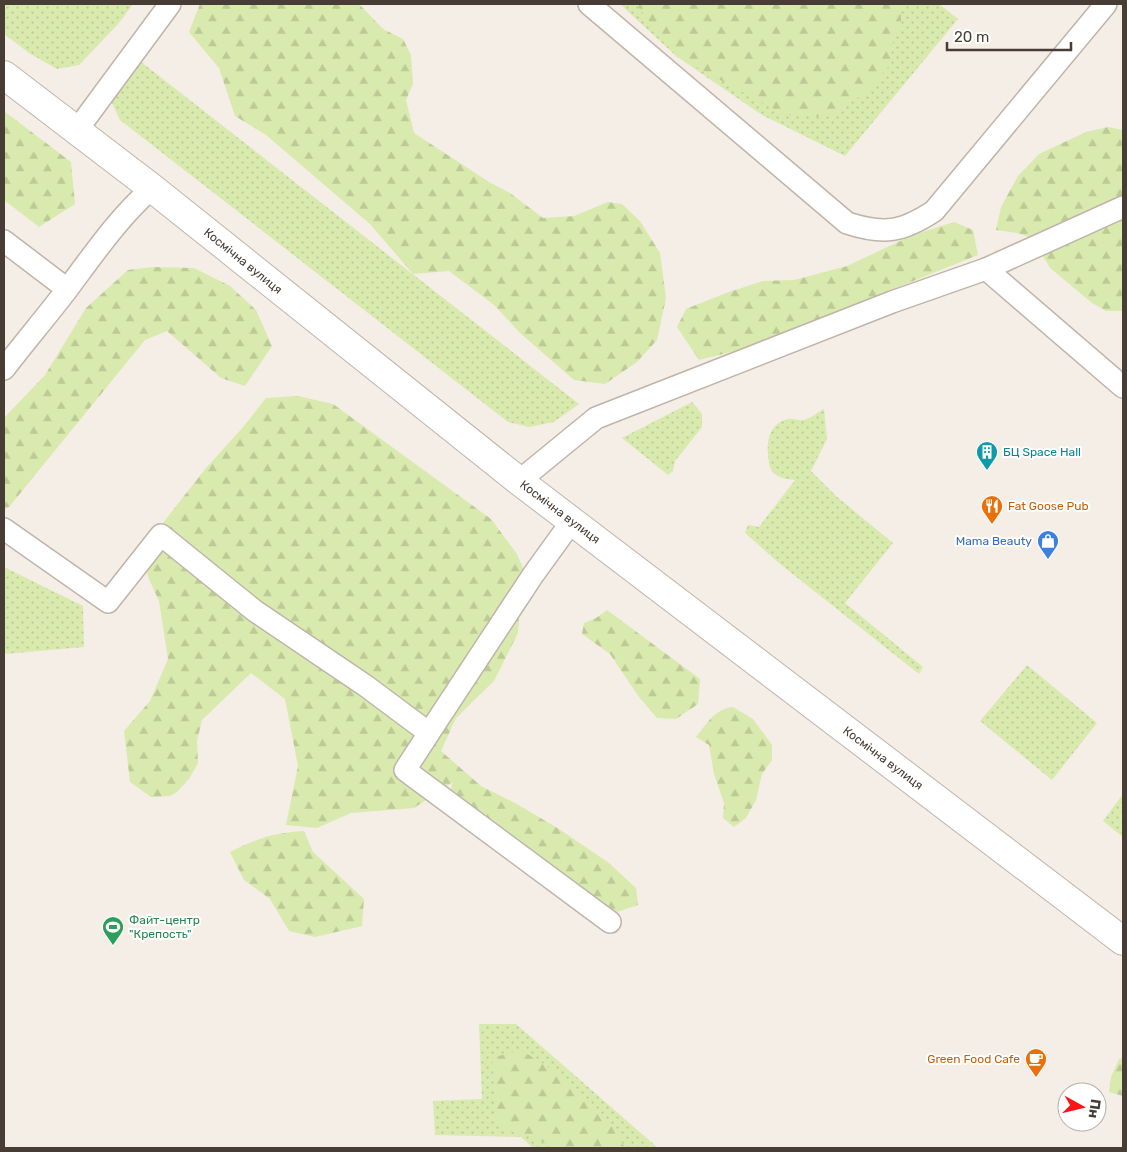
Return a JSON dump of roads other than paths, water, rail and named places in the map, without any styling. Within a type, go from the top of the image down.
[{"type":"street","name":"Космічна вулиця","points":[[4,75],[152,188],[519,481],[1123,941]]},
{"type":"lane","points":[[77,130],[170,4]]},
{"type":"lane","points":[[589,4],[847,223],[869,230],[892,230],[915,224],[934,211],[1106,4]]},
{"type":"lane","points":[[4,369],[67,290],[84,265],[136,202],[152,188]]},
{"type":"lane","points":[[519,481],[596,418],[892,302],[986,269],[1123,207]]},
{"type":"lane","points":[[4,242],[67,290]]},
{"type":"lane","points":[[986,269],[1123,387]]},
{"type":"lane","points":[[572,521],[533,575],[405,770],[610,922]]},
{"type":"lane","points":[[4,528],[108,602],[161,535],[255,611],[366,686],[429,733]]},
{"type":"place","name":"БЦ Space Hall","points":[[987,471]]},
{"type":"place","name":"Fat Goose Pub","points":[[992,525]]},
{"type":"place","name":"Mama Beauty","points":[[1048,560]]},
{"type":"place","name":"Файт-центр \"Крепость\"","points":[[113,946]]},
{"type":"place","name":"Green Food Cafe","points":[[1036,1078]]}]
